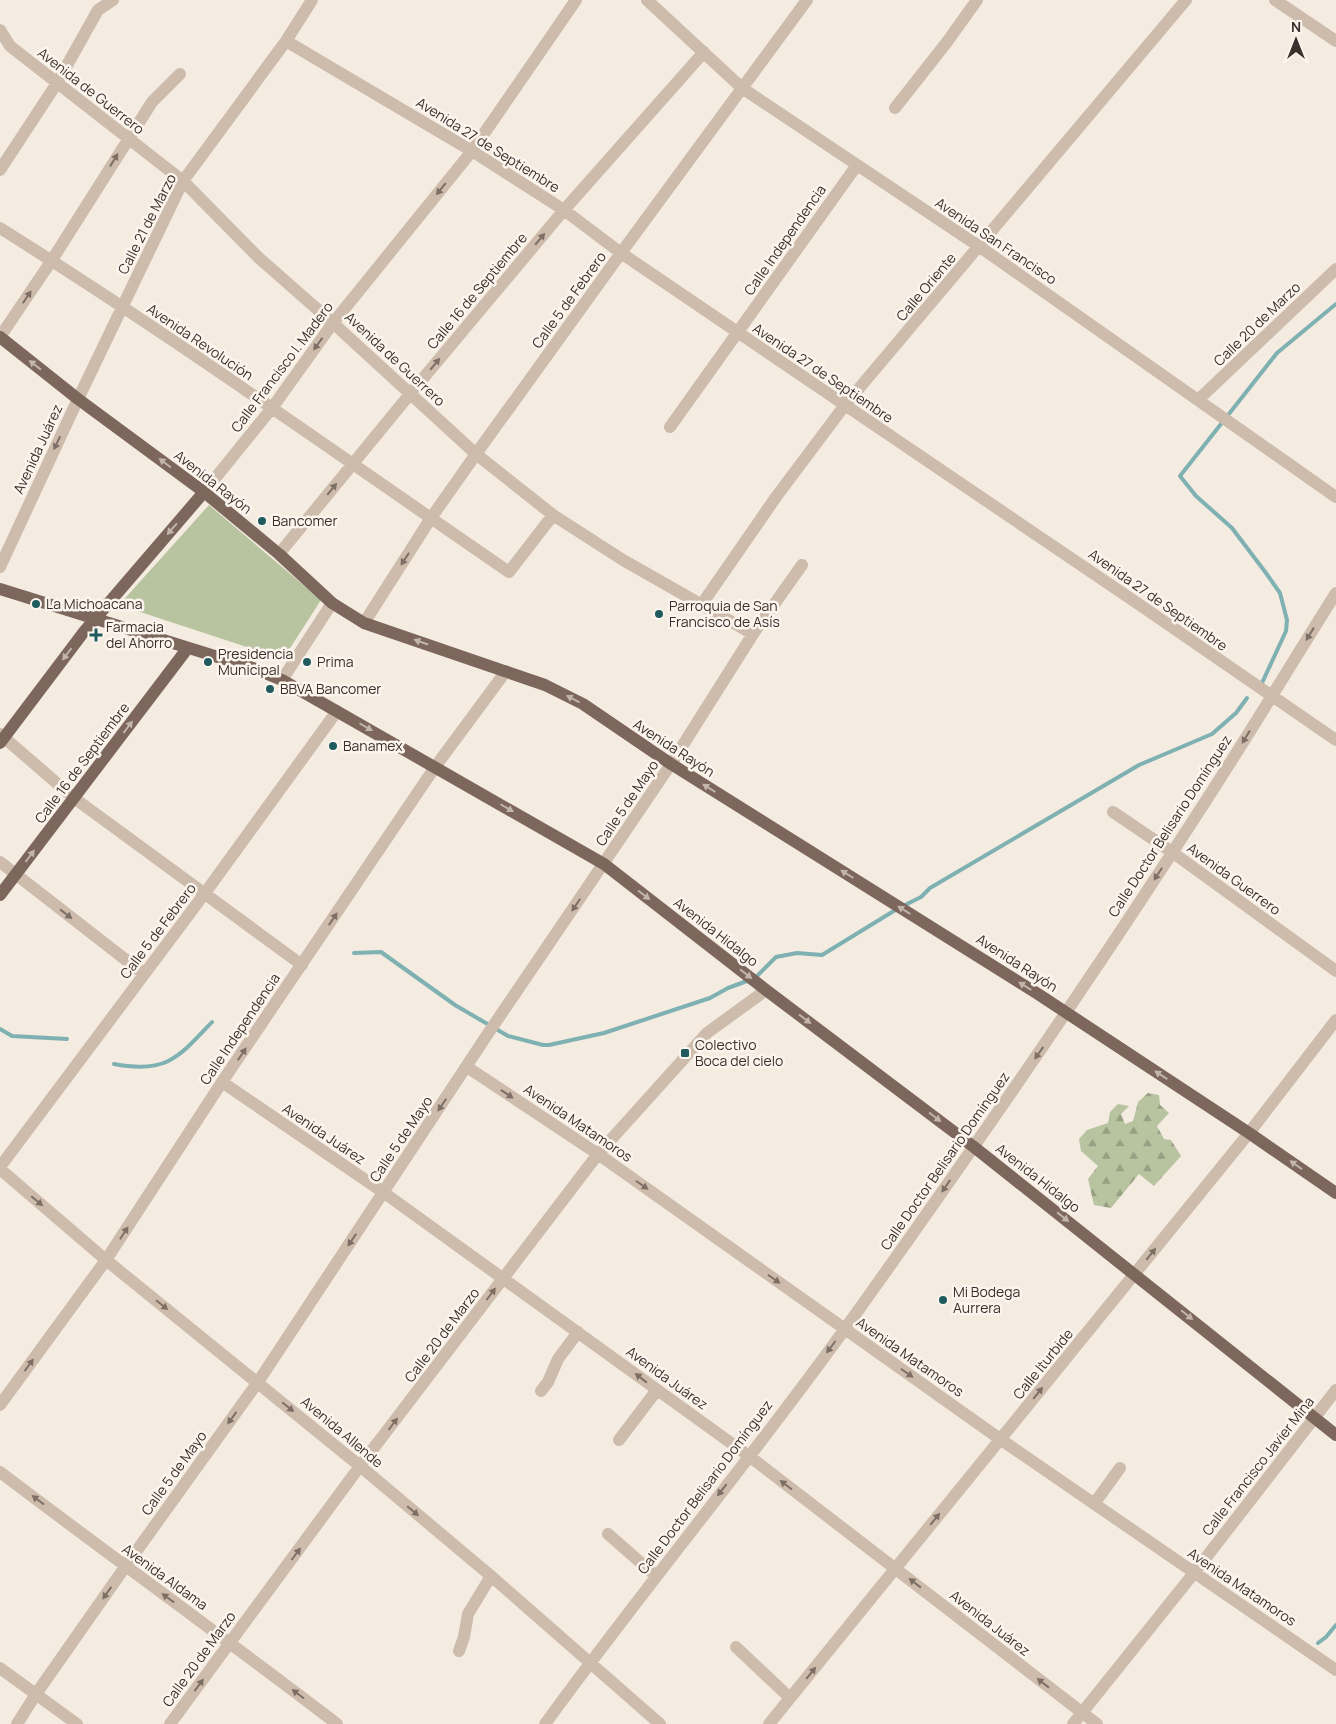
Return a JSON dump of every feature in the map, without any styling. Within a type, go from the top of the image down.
[{"type":"main road","name":"Avenida Rayón","points":[[0,337],[78,399],[204,492],[279,554],[332,603],[364,623],[546,685],[582,704],[671,764],[1067,1013],[1336,1193]]},
{"type":"main road","name":"Calle Francisco I. Madero","points":[[2,738],[94,619],[204,492]]},
{"type":"main road","name":"Avenida Hidalgo","points":[[0,589],[187,649],[254,668],[282,680],[604,864],[974,1147],[1336,1435]]},
{"type":"main road","name":"Calle 16 de Septiembre","points":[[0,895],[187,649]]},
{"type":"street","points":[[0,170],[57,83],[98,10],[113,0]]},
{"type":"street","name":"Calle 21 de Marzo","points":[[78,399],[183,181],[286,41],[312,0]]},
{"type":"street","name":"Calle Francisco I. Madero","points":[[204,492],[272,408],[333,322],[472,151],[576,0]]},
{"type":"street","name":"Avenida San Francisco","points":[[647,0],[742,88],[980,247],[1336,497]]},
{"type":"street","name":"Calle 5 de Febrero","points":[[364,623],[431,518],[476,454],[807,0]]},
{"type":"street","points":[[896,108],[948,42],[977,0]]},
{"type":"street","name":"Calle Oriente","points":[[702,604],[776,497],[845,405],[980,247],[1186,0]]},
{"type":"street","points":[[1275,0],[1336,41]]},
{"type":"street","name":"Avenida de Guerrero","points":[[0,30],[10,46],[183,181],[259,258],[333,322],[476,454],[553,515],[623,560],[753,634]]},
{"type":"street","name":"Avenida 27 de Septiembre","points":[[286,41],[472,151],[564,210],[621,253],[1336,740]]},
{"type":"street","name":"Calle 16 de Septiembre","points":[[279,554],[564,210],[704,52]]},
{"type":"street","points":[[0,337],[52,260],[152,102],[180,74]]},
{"type":"street","name":"Calle Independencia","points":[[670,427],[857,165]]},
{"type":"street","name":"Avenida Revolución","points":[[0,228],[52,260],[272,408],[509,572],[553,515]]},
{"type":"street","name":"Calle 20 de Marzo","points":[[1198,400],[1336,269]]},
{"type":"street","name":"Avenida Juárez","points":[[0,567],[78,399]]},
{"type":"street","name":"Calle 5 de Mayo","points":[[17,1724],[36,1694],[258,1382],[487,1034],[671,764],[753,634],[802,564]]},
{"type":"street","name":"Calle Doctor Belisario Domínguez","points":[[545,1724],[590,1662],[845,1329],[974,1147],[1067,1013],[1172,852],[1336,593]]},
{"type":"street","points":[[282,680],[332,603]]},
{"type":"street","name":"Calle Independencia","points":[[0,1404],[106,1260],[222,1082],[435,767],[506,671]]},
{"type":"street","name":"Calle 5 de Febrero","points":[[0,1168],[338,711]]},
{"type":"street","points":[[2,738],[74,798],[302,965]]},
{"type":"street","name":"Avenida Guerrero","points":[[1113,812],[1172,852],[1336,971]]},
{"type":"street","points":[[0,862],[144,974]]},
{"type":"street","name":"Calle 20 de Marzo","points":[[170,1724],[360,1466],[598,1154],[708,1033],[764,988]]},
{"type":"street","name":"Calle Iturbide","points":[[769,1724],[1249,1133],[1336,1020]]},
{"type":"street","name":"Avenida Matamoros","points":[[467,1067],[598,1154],[1000,1439],[1336,1670]]},
{"type":"street","name":"Avenida Juárez","points":[[222,1082],[383,1192],[749,1456],[1097,1724]]},
{"type":"street","name":"Avenida Allende","points":[[0,1168],[106,1260],[258,1382],[491,1576],[660,1724]]},
{"type":"street","points":[[541,1391],[548,1382],[558,1359],[578,1332]]},
{"type":"street","points":[[619,1440],[657,1390]]},
{"type":"street","name":"Calle Francisco Javier Mina","points":[[1073,1724],[1194,1573],[1336,1390]]},
{"type":"street","points":[[1094,1504],[1120,1468]]},
{"type":"street","name":"Avenida Aldama","points":[[0,1472],[126,1567],[230,1642],[337,1724]]},
{"type":"street","points":[[608,1534],[656,1576]]},
{"type":"street","points":[[459,1651],[464,1637],[468,1614],[491,1576]]},
{"type":"street","points":[[736,1647],[790,1698]]},
{"type":"street","points":[[0,1668],[78,1724]]},
{"type":"green space","points":[[209,505],[321,600],[283,659],[119,605]]},
{"type":"green space","points":[[1148,1093],[1159,1095],[1160,1105],[1169,1113],[1157,1126],[1164,1139],[1171,1140],[1181,1156],[1154,1186],[1139,1174],[1111,1208],[1094,1205],[1088,1179],[1098,1166],[1081,1151],[1079,1139],[1087,1130],[1108,1123],[1110,1112],[1118,1104],[1129,1106],[1121,1114],[1125,1124],[1133,1121],[1138,1102]]},
{"type":"waterway","points":[[1262,683],[1286,631],[1287,620],[1280,593],[1232,528],[1196,496],[1180,476],[1277,353],[1336,304]]},
{"type":"waterway","points":[[903,906],[921,897],[930,888],[1139,765],[1212,734],[1236,713],[1247,698]]},
{"type":"waterway","points":[[354,953],[381,952],[455,1005],[508,1036],[549,1045],[604,1033],[710,998],[728,988],[755,978],[776,957],[797,953],[822,955],[897,909]]},
{"type":"waterway","points":[[114,1064],[132,1067],[159,1065],[180,1054],[212,1022]]},
{"type":"waterway","points":[[0,1029],[12,1036],[67,1039]]},
{"type":"waterway","points":[[1318,1643],[1336,1625]]},
{"type":"place","name":"Bancomer","points":[[262,521]]},
{"type":"place","name":"La Michoacana","points":[[36,604]]},
{"type":"place","name":"Parroquia de San Francisco de Asís","points":[[659,614]]},
{"type":"place","name":"Farmacia del Ahorro","points":[[96,635]]},
{"type":"place","name":"Presidencia Municipal","points":[[208,662]]},
{"type":"place","name":"Prima","points":[[307,662]]},
{"type":"place","name":"BBVA Bancomer","points":[[270,689]]},
{"type":"place","name":"Banamex","points":[[333,746]]},
{"type":"place","name":"Colectivo Boca del cielo","points":[[685,1053]]},
{"type":"place","name":"Mi Bodega Aurrera","points":[[943,1300]]}]
